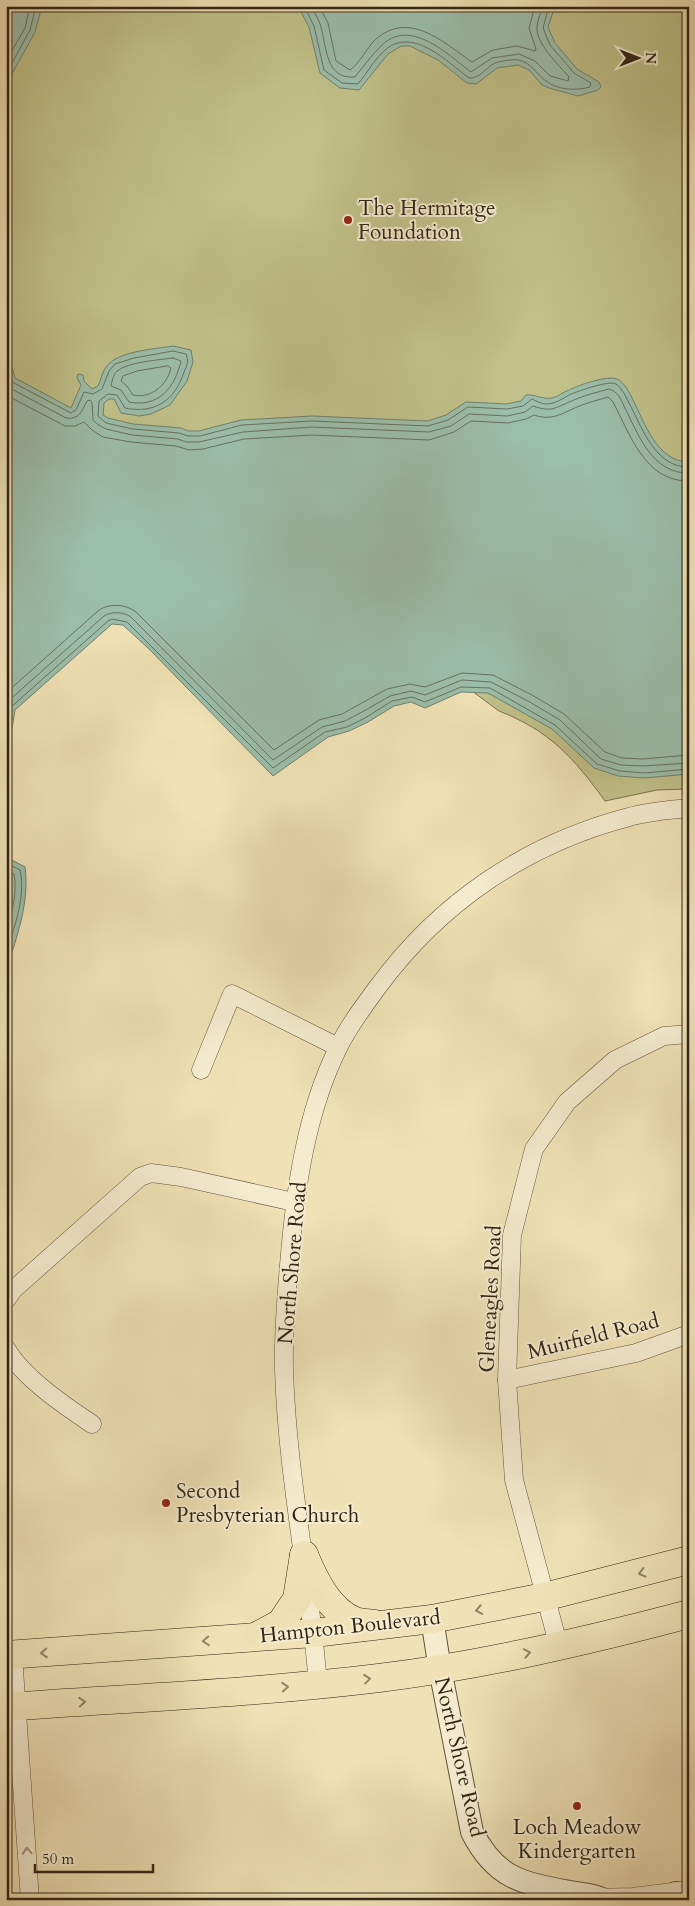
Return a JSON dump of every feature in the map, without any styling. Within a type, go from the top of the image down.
[{"type":"main road","points":[[304,1554],[313,1575],[325,1594],[340,1611],[355,1621],[383,1626]]},
{"type":"main road","points":[[254,1637],[281,1623],[288,1615],[297,1599],[304,1554]]},
{"type":"main road","name":"Hampton Boulevard","points":[[9,1655],[314,1633],[383,1626],[432,1619],[544,1597],[689,1560]]},
{"type":"main road","points":[[11,1707],[318,1685],[440,1670],[559,1647],[689,1614]]},
{"type":"street","name":"North Shore Road","points":[[318,1685],[314,1633],[288,1447],[284,1369],[284,1321],[294,1202],[313,1111],[338,1047],[370,998],[419,936],[444,913],[505,868],[548,844],[628,817],[689,808]]},
{"type":"street","points":[[201,1070],[232,994],[338,1047]]},
{"type":"street","name":"Gleneagles Road","points":[[559,1647],[514,1480],[507,1380],[512,1235],[534,1149],[567,1102],[615,1060],[664,1036],[689,1034]]},
{"type":"street","points":[[6,1300],[13,1290],[140,1177],[151,1173],[181,1177],[294,1202]]},
{"type":"street","name":"Muirfield Road","points":[[507,1380],[636,1353],[689,1334]]},
{"type":"street","points":[[6,1348],[13,1361],[22,1370],[68,1408],[92,1424]]},
{"type":"street","name":"North Shore Road","points":[[432,1619],[440,1670],[472,1832],[480,1847],[495,1866],[515,1878],[536,1886],[602,1899]]},
{"type":"street","points":[[9,1655],[11,1707],[30,1900]]},
{"type":"street","points":[[564,1900],[678,1894]]},
{"type":"green space","name":"The Hermitage Foundation","points":[[6,6],[689,6],[689,789],[657,790],[605,801],[571,758],[547,737],[533,727],[499,711],[126,435],[6,551]]},
{"type":"water","points":[[6,6],[42,6],[35,32],[6,85]]},
{"type":"water","points":[[298,6],[555,6],[548,27],[555,43],[577,69],[599,82],[601,87],[598,90],[578,96],[542,85],[529,70],[518,65],[497,68],[476,84],[467,83],[438,60],[410,46],[401,46],[388,54],[359,90],[340,88],[320,73],[309,27]]},
{"type":"water","points":[[173,346],[191,350],[193,362],[187,381],[170,405],[151,414],[139,416],[121,413],[114,399],[109,399],[104,403],[103,415],[133,424],[181,428],[188,431],[199,431],[241,420],[312,416],[428,421],[446,415],[466,402],[506,404],[521,401],[526,395],[552,398],[593,381],[607,378],[620,380],[660,448],[668,456],[689,462],[689,774],[644,778],[618,776],[594,768],[552,729],[488,693],[461,692],[425,708],[411,702],[394,706],[349,731],[328,737],[273,776],[149,649],[123,625],[112,624],[15,710],[6,765],[6,360],[11,363],[15,378],[71,408],[81,385],[77,378],[78,374],[83,375],[84,381],[92,389],[98,386],[106,367],[119,357]]},
{"type":"water","points":[[6,857],[25,867],[26,894],[18,933],[6,972]]},
{"type":"place","name":"The Hermitage Foundation","points":[[348,220]]},
{"type":"place","name":"Second Presbyterian Church","points":[[166,1503]]},
{"type":"place","name":"Loch Meadow Kindergarten","points":[[577,1806]]}]
